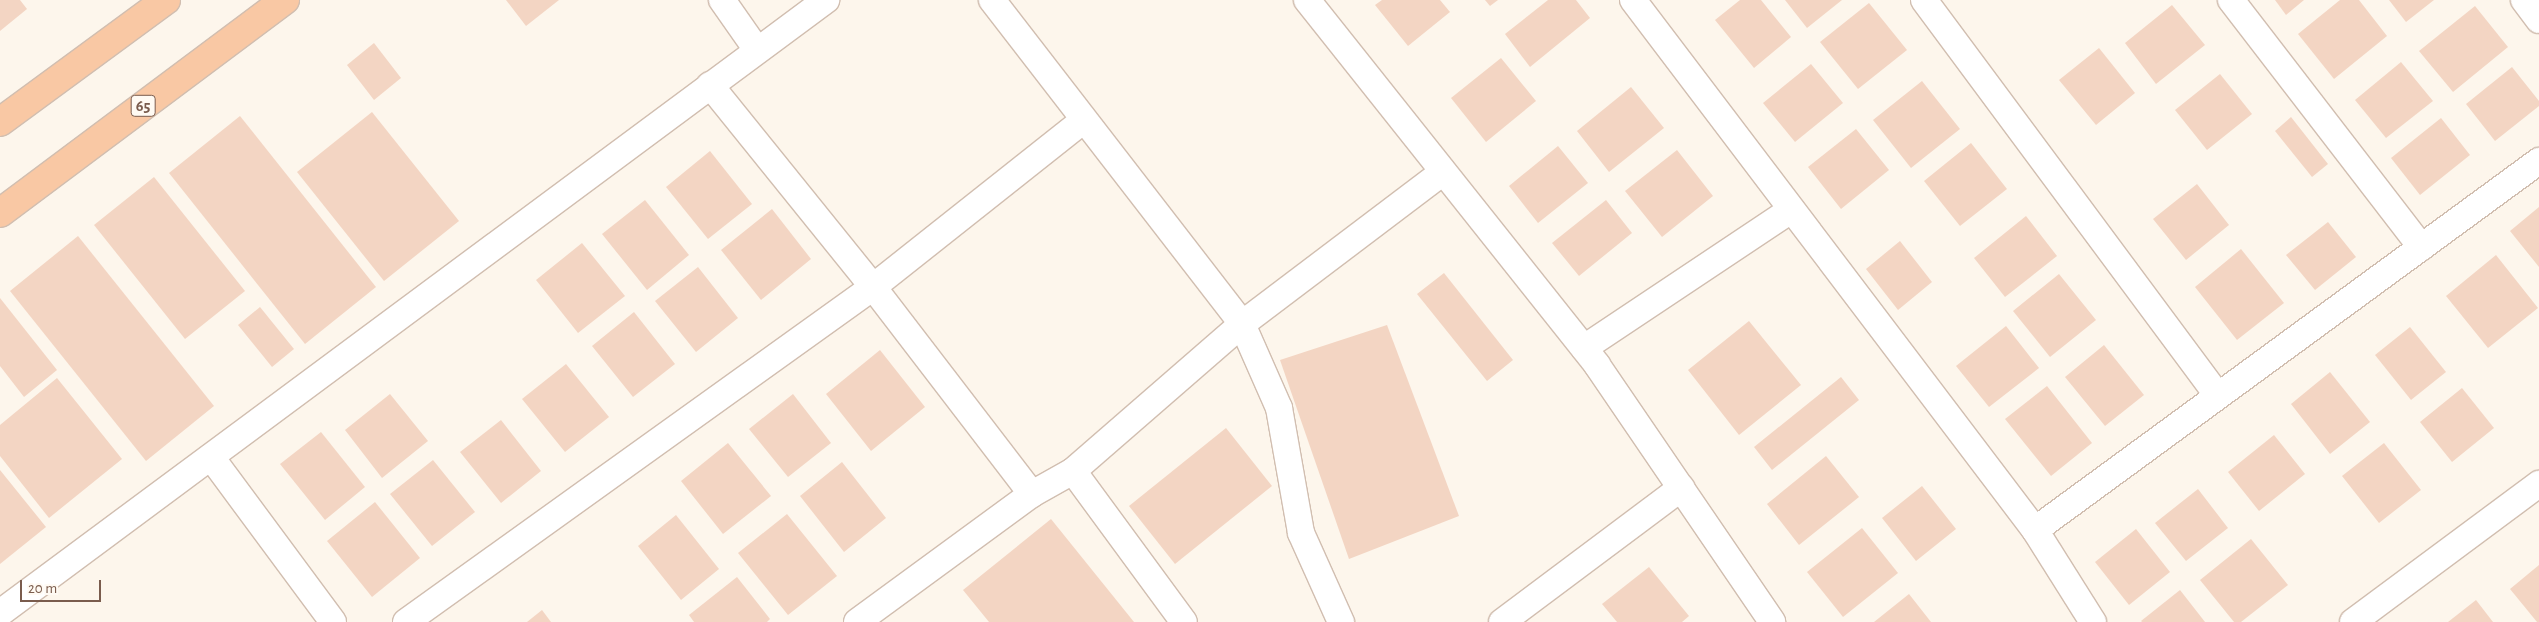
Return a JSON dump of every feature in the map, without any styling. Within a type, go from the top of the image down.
[{"type":"highway","points":[[0,122],[166,0]]},
{"type":"highway","name":"65","points":[[0,213],[285,0]]},
{"type":"street","points":[[722,0],[758,50]]},
{"type":"street","points":[[0,614],[826,0]]},
{"type":"street","points":[[992,0],[1242,324],[1279,408],[1301,533],[1340,622]]},
{"type":"street","points":[[1307,0],[1584,348],[1772,622]]},
{"type":"street","points":[[1924,0],[2218,395]]},
{"type":"street","points":[[2230,0],[2421,247]]},
{"type":"street","points":[[2524,0],[2539,20]]},
{"type":"street","points":[[1636,1],[1791,210],[2035,530],[2094,622]]},
{"type":"street","points":[[710,85],[873,287],[1032,494]]},
{"type":"street","points":[[406,622],[873,287],[1084,120]]},
{"type":"street","points":[[2035,530],[2539,161]]},
{"type":"street","points":[[857,622],[1032,494],[1073,471],[1242,324],[1443,172]]},
{"type":"street","points":[[1584,348],[1791,210]]},
{"type":"street","points":[[211,457],[333,622]]},
{"type":"street","points":[[1073,471],[1184,622]]},
{"type":"street","points":[[2361,620],[2539,484]]},
{"type":"street","points":[[1502,622],[1681,488]]},
{"type":"building","points":[[0,0],[20,0],[27,9],[0,31]]},
{"type":"building","points":[[506,0],[559,0],[526,26]]},
{"type":"building","points":[[1382,0],[1440,0],[1450,12],[1408,46],[1375,5]]},
{"type":"building","points":[[1485,0],[1498,0],[1490,6]]},
{"type":"building","points":[[1548,0],[1576,0],[1590,18],[1530,67],[1505,34]]},
{"type":"building","points":[[1740,0],[1761,0],[1791,37],[1754,68],[1715,20]]},
{"type":"building","points":[[1785,0],[1842,0],[1807,28]]},
{"type":"building","points":[[2275,0],[2304,0],[2286,15]]},
{"type":"building","points":[[2340,0],[2359,0],[2387,36],[2334,79],[2298,34]]},
{"type":"building","points":[[2389,0],[2434,0],[2406,22]]},
{"type":"building","points":[[1869,3],[1907,50],[1858,89],[1820,42]]},
{"type":"building","points":[[2172,5],[2205,45],[2156,84],[2125,43]]},
{"type":"building","points":[[2475,6],[2508,47],[2453,92],[2419,51]]},
{"type":"building","points":[[374,43],[401,78],[374,100],[347,65]]},
{"type":"building","points":[[2099,48],[2135,93],[2096,125],[2059,80]]},
{"type":"building","points":[[1501,58],[1536,101],[1486,142],[1451,98]]},
{"type":"building","points":[[2401,62],[2433,101],[2386,138],[2355,100]]},
{"type":"building","points":[[1811,64],[1843,103],[1795,142],[1763,103]]},
{"type":"building","points":[[2512,67],[2539,101],[2539,106],[2495,141],[2466,104]]},
{"type":"building","points":[[2220,74],[2252,114],[2207,150],[2175,110]]},
{"type":"building","points":[[1922,81],[1960,129],[1911,168],[1873,120]]},
{"type":"building","points":[[1631,87],[1664,128],[1609,172],[1577,131]]},
{"type":"building","points":[[372,112],[459,221],[384,281],[297,172]]},
{"type":"building","points":[[240,116],[376,287],[305,344],[169,173]]},
{"type":"building","points":[[2291,117],[2328,164],[2312,177],[2275,131]]},
{"type":"building","points":[[2441,118],[2470,155],[2420,195],[2391,158]]},
{"type":"building","points":[[1856,129],[1889,170],[1841,209],[1808,167]]},
{"type":"building","points":[[1971,143],[2007,189],[1960,226],[1924,181]]},
{"type":"building","points":[[1558,146],[1588,183],[1538,223],[1509,186]]},
{"type":"building","points":[[1677,150],[1713,196],[1662,237],[1625,191]]},
{"type":"building","points":[[710,151],[752,204],[708,239],[666,187]]},
{"type":"building","points":[[154,177],[245,291],[185,339],[94,225]]},
{"type":"building","points":[[2197,184],[2229,225],[2186,260],[2153,219]]},
{"type":"building","points":[[645,200],[689,255],[647,290],[602,234]]},
{"type":"building","points":[[1606,200],[1632,233],[1579,276],[1552,243]]},
{"type":"building","points":[[2539,207],[2539,267],[2510,231]]},
{"type":"building","points":[[772,209],[811,259],[761,300],[721,250]]},
{"type":"building","points":[[2026,216],[2057,256],[2005,297],[1974,258]]},
{"type":"building","points":[[2328,222],[2356,257],[2315,290],[2286,255]]},
{"type":"building","points":[[78,236],[214,406],[146,461],[10,291]]},
{"type":"building","points":[[1900,241],[1932,282],[1898,310],[1866,269]]},
{"type":"building","points":[[582,243],[625,296],[578,333],[536,280]]},
{"type":"building","points":[[2241,249],[2284,303],[2237,340],[2195,287]]},
{"type":"building","points":[[2496,255],[2538,308],[2488,348],[2446,296]]},
{"type":"building","points":[[698,267],[738,318],[696,352],[655,301]]},
{"type":"building","points":[[1444,273],[1513,360],[1487,381],[1417,294]]},
{"type":"building","points":[[2059,274],[2096,320],[2050,357],[2013,311]]},
{"type":"building","points":[[0,298],[57,370],[24,397],[0,366]]},
{"type":"building","points":[[260,307],[294,349],[272,367],[238,325]]},
{"type":"building","points":[[634,312],[675,364],[633,397],[592,346]]},
{"type":"building","points":[[1749,321],[1801,385],[1739,435],[1688,370]]},
{"type":"building","points":[[1387,325],[1459,516],[1349,559],[1280,360]]},
{"type":"building","points":[[2006,326],[2039,368],[1989,407],[1956,366]]},
{"type":"building","points":[[2410,327],[2446,372],[2411,400],[2375,355]]},
{"type":"building","points":[[2104,345],[2144,395],[2105,426],[2065,377]]},
{"type":"building","points":[[880,350],[925,407],[871,451],[826,394]]},
{"type":"building","points":[[566,364],[609,417],[565,452],[522,399]]},
{"type":"building","points":[[2330,372],[2370,422],[2330,454],[2291,404]]},
{"type":"building","points":[[1841,377],[1859,400],[1772,470],[1754,447]]},
{"type":"building","points":[[57,378],[122,459],[49,518],[0,456],[0,425]]},
{"type":"building","points":[[2047,386],[2092,443],[2051,476],[2005,419]]},
{"type":"building","points":[[2462,388],[2494,428],[2452,462],[2420,422]]},
{"type":"building","points":[[390,394],[428,441],[382,478],[345,430]]},
{"type":"building","points":[[793,394],[831,443],[788,477],[749,429]]},
{"type":"building","points":[[501,420],[541,471],[501,503],[460,452]]},
{"type":"building","points":[[1226,428],[1272,486],[1175,564],[1129,506]]},
{"type":"building","points":[[321,432],[365,487],[325,520],[280,464]]},
{"type":"building","points":[[2274,435],[2305,474],[2259,511],[2228,472]]},
{"type":"building","points":[[728,443],[771,496],[723,534],[681,481]]},
{"type":"building","points":[[2384,443],[2421,490],[2379,523],[2342,476]]},
{"type":"building","points":[[1826,456],[1859,497],[1799,545],[1767,504]]},
{"type":"building","points":[[433,460],[475,512],[432,546],[390,494]]},
{"type":"building","points":[[842,462],[886,518],[844,552],[800,496]]},
{"type":"building","points":[[0,470],[46,527],[0,564]]},
{"type":"building","points":[[1922,486],[1956,529],[1916,561],[1882,518]]},
{"type":"building","points":[[2198,489],[2228,528],[2186,561],[2155,523]]},
{"type":"building","points":[[375,502],[420,558],[372,597],[327,541]]},
{"type":"building","points":[[787,514],[837,576],[788,615],[738,553]]},
{"type":"building","points":[[676,515],[719,569],[681,600],[638,546]]},
{"type":"building","points":[[1051,519],[1134,622],[989,622],[963,590]]},
{"type":"building","points":[[1862,528],[1898,573],[1843,617],[1807,572]]},
{"type":"building","points":[[2136,529],[2170,572],[2129,605],[2095,562]]},
{"type":"building","points":[[2251,539],[2288,585],[2241,622],[2234,622],[2200,580]]},
{"type":"building","points":[[2539,565],[2539,622],[2537,622],[2510,589]]},
{"type":"building","points":[[1649,567],[1689,616],[1682,622],[1617,622],[1602,604]]},
{"type":"building","points":[[737,577],[770,619],[767,622],[694,622],[689,615]]},
{"type":"building","points":[[2180,590],[2205,622],[2141,621]]},
{"type":"building","points":[[1909,594],[1931,622],[1874,622]]},
{"type":"building","points":[[2476,600],[2493,622],[2448,622]]},
{"type":"building","points":[[542,610],[551,622],[527,622]]}]
